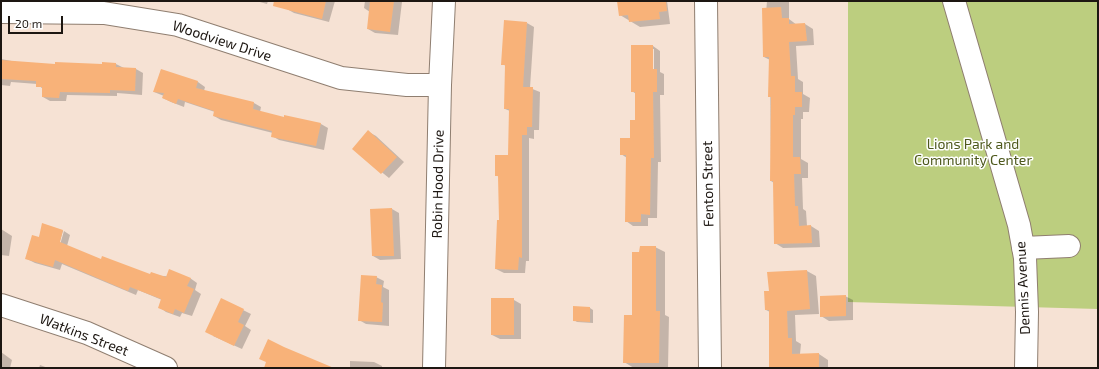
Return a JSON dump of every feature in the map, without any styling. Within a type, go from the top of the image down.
[{"type":"street","name":"Robin Hood Drive","points":[[434,368],[440,85],[444,1]]},
{"type":"street","name":"Fenton Street","points":[[706,1],[710,368]]},
{"type":"street","name":"Dennis Avenue","points":[[954,1],[1019,225],[1023,248],[1027,312],[1026,368]]},
{"type":"street","name":"Woodview Drive","points":[[1,12],[104,13],[178,25],[280,60],[342,78],[407,85],[440,85]]},
{"type":"street","points":[[1023,248],[1069,246]]},
{"type":"street","name":"Watkins Street","points":[[1,305],[87,333],[166,368]]},
{"type":"green space","name":"Lions Park and Community Center","points":[[848,1],[1098,1],[1098,309],[848,302]]},
{"type":"building","points":[[274,1],[326,1],[322,19],[273,6]]},
{"type":"building","points":[[370,1],[394,1],[390,32],[367,29]]},
{"type":"building","points":[[617,1],[666,1],[667,11],[659,12],[660,19],[629,22],[628,15],[619,16]]},
{"type":"building","points":[[781,7],[782,18],[789,18],[789,24],[805,23],[807,41],[789,42],[791,76],[795,76],[795,92],[802,92],[802,107],[795,107],[795,115],[793,115],[793,157],[800,157],[801,174],[794,174],[795,206],[798,206],[799,226],[811,225],[812,243],[774,244],[773,181],[770,181],[771,97],[768,97],[769,57],[763,57],[762,8]]},
{"type":"building","points":[[504,20],[527,22],[523,87],[533,87],[532,127],[527,127],[527,135],[522,135],[522,258],[519,257],[518,270],[495,269],[497,220],[499,220],[498,176],[495,176],[495,155],[508,155],[509,109],[504,109],[505,65],[501,65]]},
{"type":"building","points":[[631,45],[653,45],[653,69],[657,69],[657,92],[653,92],[654,158],[651,158],[650,215],[641,214],[641,222],[625,222],[626,155],[620,155],[620,138],[630,138],[630,120],[635,120],[635,92],[631,92]]},
{"type":"building","points":[[1,60],[55,64],[55,62],[102,64],[102,62],[116,63],[116,67],[136,68],[135,91],[110,90],[110,93],[60,92],[59,98],[42,97],[42,87],[36,87],[36,81],[1,79]]},
{"type":"building","points":[[161,69],[198,81],[196,88],[254,102],[253,109],[284,117],[284,115],[321,123],[316,146],[271,137],[272,131],[213,116],[214,111],[178,99],[176,104],[162,98],[164,93],[153,92]]},
{"type":"building","points":[[368,130],[397,157],[381,174],[352,149]]},
{"type":"building","points":[[392,208],[394,256],[372,256],[370,209]]},
{"type":"building","points":[[42,223],[63,230],[60,242],[101,259],[102,256],[150,274],[151,272],[166,277],[169,269],[191,278],[187,286],[194,289],[184,313],[175,309],[173,314],[158,308],[161,299],[130,287],[128,291],[55,260],[53,267],[25,259],[32,235],[39,237]]},
{"type":"building","points":[[640,246],[656,246],[656,311],[660,311],[659,363],[623,363],[624,315],[632,315],[632,252],[639,252]]},
{"type":"building","points":[[807,270],[810,309],[787,311],[788,338],[792,338],[792,354],[819,353],[819,368],[769,368],[769,310],[765,310],[764,291],[769,291],[767,272]]},
{"type":"building","points":[[361,275],[377,276],[376,284],[382,285],[382,322],[358,321]]},
{"type":"building","points":[[846,295],[846,316],[820,317],[820,296]]},
{"type":"building","points":[[221,298],[244,309],[238,322],[244,325],[234,346],[205,332]]},
{"type":"building","points":[[491,298],[514,298],[514,335],[491,335]]},
{"type":"building","points":[[573,306],[590,307],[590,322],[573,321]]},
{"type":"building","points":[[268,339],[334,368],[264,368],[266,362],[259,359]]}]
